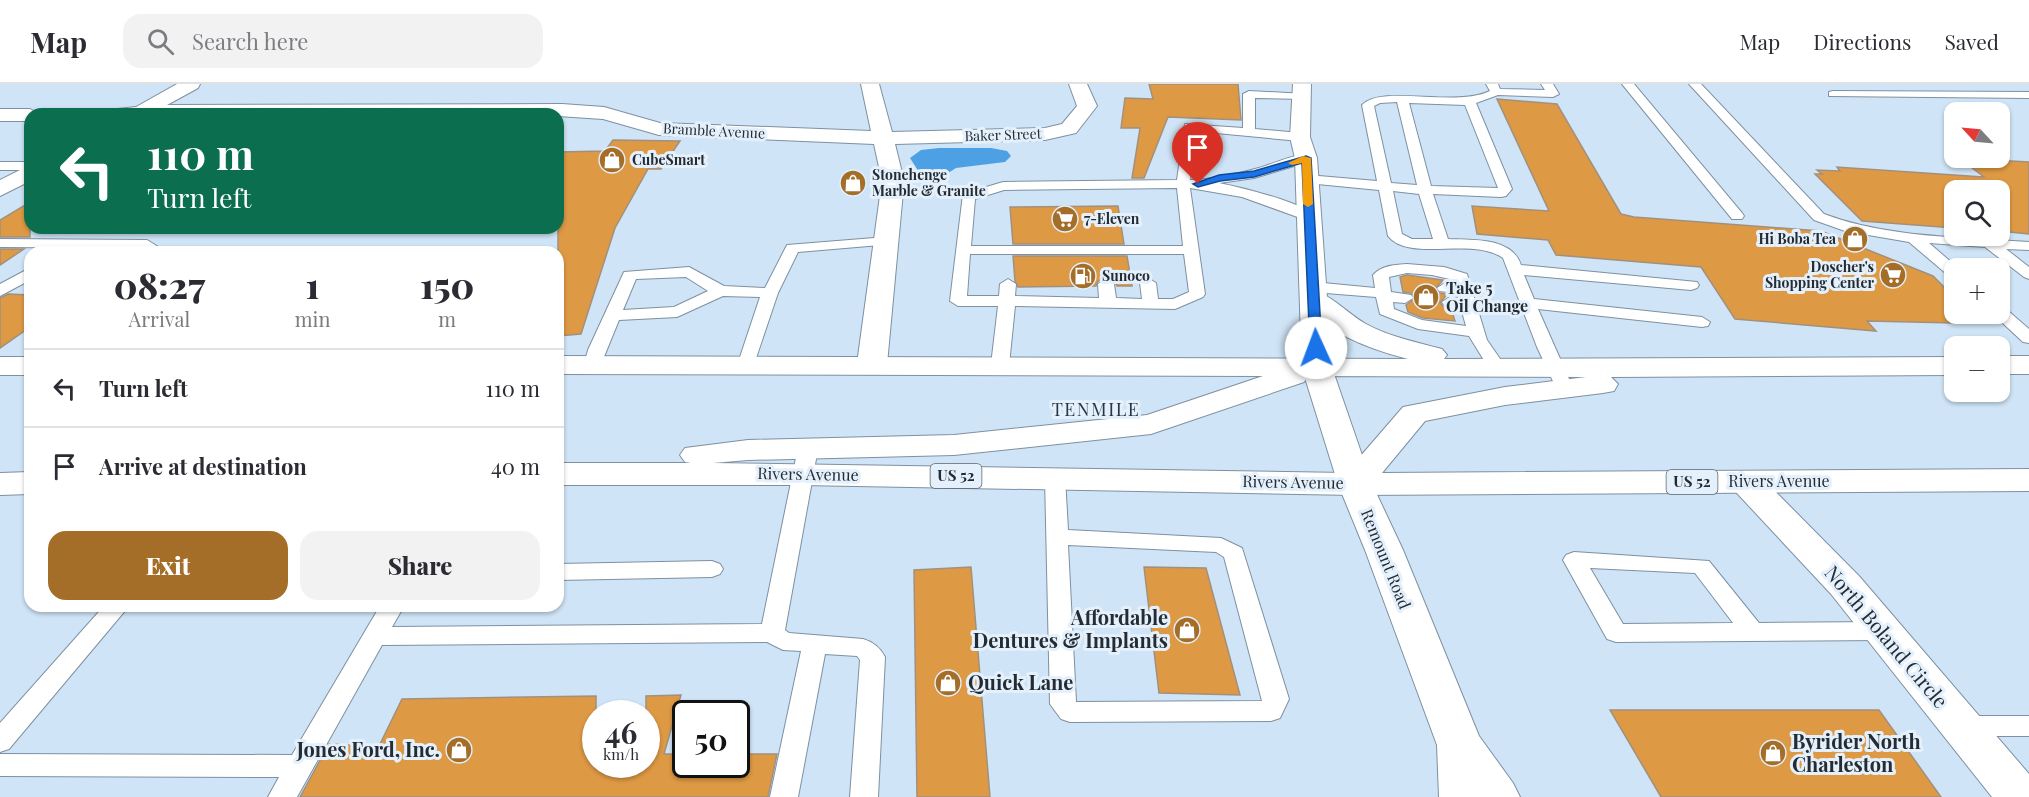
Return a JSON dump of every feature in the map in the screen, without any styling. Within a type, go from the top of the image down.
[{"type":"main road","points":[[148,108],[191,84]]},
{"type":"main road","points":[[870,84],[893,181],[872,364]]},
{"type":"main road","name":"Baker Street","points":[[883,138],[1045,134],[1069,129],[1087,106],[1078,84]]},
{"type":"main road","name":"Remount Road","points":[[1302,90],[1301,131],[1306,169],[1317,368],[1355,484],[1384,550],[1460,745],[1496,797]]},
{"type":"main road","name":"Bramble Avenue","points":[[300,108],[567,102],[658,129],[883,138]]},
{"type":"main road","points":[[0,116],[24,115]]},
{"type":"main road","points":[[0,189],[24,175]]},
{"type":"main road","points":[[1314,293],[1338,321],[1359,333],[1401,349],[1558,377],[1773,368],[1944,366]]},
{"type":"main road","points":[[564,365],[747,363],[1317,368],[1491,366]]},
{"type":"main road","points":[[2010,365],[2029,365]]},
{"type":"main road","points":[[564,468],[748,450],[805,461],[1151,424],[1317,368]]},
{"type":"main road","points":[[1355,484],[1414,414],[1505,396],[1558,377]]},
{"type":"main road","name":"Rivers Avenue","points":[[564,474],[805,461],[1055,477],[1355,484],[2029,480]]},
{"type":"main road","name":"North Boland Circle","points":[[1746,482],[1845,585],[2020,797]]},
{"type":"main road","points":[[0,484],[24,483]]},
{"type":"main road","name":"Remount Road","points":[[1460,745],[1463,797]]},
{"type":"lane","points":[[1547,84],[1553,94],[1494,88],[1485,99],[1470,102],[1382,99],[1372,100],[1368,105],[1395,236],[1404,242],[1422,245],[1442,243],[1492,247],[1512,258],[1527,303],[1558,377]]},
{"type":"lane","points":[[1628,84],[1737,216]]},
{"type":"lane","points":[[1695,84],[1819,217],[1845,227],[1944,240]]},
{"type":"lane","points":[[1969,84],[1990,95]]},
{"type":"lane","points":[[1250,127],[1249,94],[1302,90]]},
{"type":"lane","points":[[1833,94],[2029,95]]},
{"type":"lane","points":[[1402,99],[1425,190],[1442,243]]},
{"type":"lane","points":[[1190,184],[1219,178],[1306,169],[1384,186],[1486,194],[1501,193],[1504,189],[1470,102]]},
{"type":"lane","points":[[1301,131],[1250,127],[1189,127],[1190,184],[1191,250],[1197,294],[1174,304],[1065,302],[1007,292],[958,301],[968,197],[1004,186],[1190,184],[1249,194],[1308,216]]},
{"type":"lane","points":[[0,166],[24,166]]},
{"type":"lane","points":[[1914,238],[1944,264]]},
{"type":"lane","points":[[747,363],[770,293],[792,248],[887,241]]},
{"type":"lane","points":[[0,243],[147,244],[150,246]]},
{"type":"lane","points":[[2010,245],[2029,246]]},
{"type":"lane","points":[[1993,246],[2029,274]]},
{"type":"lane","points":[[963,250],[1009,257],[1143,257],[1191,250]]},
{"type":"lane","points":[[1476,332],[1420,327],[1401,321],[1386,311],[1381,275],[1392,269],[1436,270],[1461,277],[1467,297],[1476,332],[1478,340],[1491,366]]},
{"type":"lane","points":[[1514,269],[1691,285]]},
{"type":"lane","points":[[593,365],[597,350],[630,275],[688,272],[720,291]]},
{"type":"lane","points":[[0,291],[24,277]]},
{"type":"lane","points":[[1148,283],[1151,303]]},
{"type":"lane","points":[[1065,284],[1065,302]]},
{"type":"lane","points":[[1106,284],[1108,302]]},
{"type":"lane","points":[[1314,293],[1383,290],[1403,292]]},
{"type":"lane","points":[[613,315],[677,312],[720,291],[770,293]]},
{"type":"lane","points":[[1000,365],[1007,292]]},
{"type":"lane","points":[[1447,295],[1467,297]]},
{"type":"lane","points":[[1527,303],[1702,322]]},
{"type":"lane","points":[[2010,321],[2029,338]]},
{"type":"lane","points":[[772,633],[805,461]]},
{"type":"lane","points":[[1055,477],[1057,537],[1064,704],[1070,712],[1272,711],[1276,699],[1234,553],[1221,545],[1213,544],[1057,537]]},
{"type":"lane","points":[[1753,632],[1701,566],[1574,560],[1617,633],[1753,632],[1883,631]]},
{"type":"lane","points":[[564,572],[712,568]]},
{"type":"lane","points":[[0,741],[112,612]]},
{"type":"lane","points":[[282,797],[388,612]]},
{"type":"lane","points":[[374,636],[772,633],[783,641],[863,648],[873,657],[864,797]]},
{"type":"lane","points":[[784,797],[815,643]]},
{"type":"lane","points":[[1962,726],[2029,726]]},
{"type":"lane","points":[[0,765],[299,766]]},
{"type":"water","points":[[991,148],[1007,151],[1011,156],[1005,162],[956,168],[945,175],[928,177],[919,172],[910,158],[921,150]]},
{"type":"building","points":[[1149,84],[1238,84],[1241,120],[1168,117],[1144,178],[1132,178],[1140,128],[1121,128],[1125,98],[1153,99]]},
{"type":"building","points":[[1497,99],[1557,104],[1621,214],[1634,217],[1821,231],[1933,276],[1944,287],[1944,323],[1867,321],[1876,331],[1735,319],[1701,267],[1556,255],[1548,240],[1477,234],[1472,206],[1549,211]]},
{"type":"building","points":[[613,140],[680,141],[661,169],[648,169],[615,228],[581,334],[564,335],[564,246],[558,246],[558,234],[564,234],[564,152],[605,151]]},
{"type":"building","points":[[2010,161],[2029,162],[2029,234],[2010,232],[2010,180],[1944,180],[1944,227],[1862,221],[1815,174],[1822,174],[1817,170],[1840,171],[1837,167],[1984,177],[1972,168],[2010,168]]},
{"type":"building","points":[[24,206],[24,234],[30,234],[30,237],[0,237],[0,220]]},
{"type":"building","name":"7-Eleven","points":[[1118,206],[1124,244],[1013,244],[1010,207]]},
{"type":"building","points":[[0,249],[24,249],[0,265]]},
{"type":"building","points":[[1013,256],[1127,256],[1132,286],[1117,286],[1115,282],[1105,277],[1097,282],[1096,286],[1018,287],[1015,281]]},
{"type":"building","name":"Take 5 Oil Change","points":[[1407,275],[1443,280],[1435,289],[1439,293],[1447,294],[1440,303],[1451,309],[1455,321],[1423,318],[1408,312],[1406,305],[1415,298],[1411,293],[1403,292],[1400,277]]},
{"type":"building","points":[[8,294],[24,295],[24,331],[0,348],[0,298]]},
{"type":"building","name":"Quick Lane","points":[[971,567],[990,797],[917,797],[914,570]]},
{"type":"building","name":"Affordable Dentures & Implants","points":[[1144,567],[1206,568],[1240,695],[1159,693]]},
{"type":"building","name":"Jones Ford, Inc.","points":[[681,695],[680,700],[672,700],[672,726],[664,754],[672,754],[672,778],[750,778],[750,754],[777,754],[768,797],[300,797],[329,744],[379,746],[402,699],[596,696],[596,700],[582,700],[582,778],[660,778],[660,700],[646,700],[646,696]]},
{"type":"building","name":"Byrider North Charleston","points":[[1610,710],[1879,710],[1941,797],[1661,797]]},
{"type":"slow traffic","points":[[1292,163],[1306,158],[1308,204]]},
{"type":"place","name":"CubeSmart","points":[[612,160]]},
{"type":"place","name":"Stonehenge Marble & Granite","points":[[853,183]]},
{"type":"place","name":"7-Eleven","points":[[1065,219]]},
{"type":"place","name":"Hi Boba Tea","points":[[1855,239]]},
{"type":"place","name":"Doscher's Shopping Center","points":[[1893,275]]},
{"type":"place","name":"Sunoco","points":[[1083,276]]},
{"type":"place","name":"Take 5 Oil Change","points":[[1426,297]]},
{"type":"place","name":"Affordable Dentures & Implants","points":[[1187,630]]},
{"type":"place","name":"Quick Lane","points":[[948,683]]},
{"type":"place","name":"Jones Ford, Inc.","points":[[459,750]]},
{"type":"place","name":"Byrider North Charleston","points":[[1773,753]]},
{"type":"district","name":"TENMILE","points":[[1096,410]]},
{"type":"route","points":[[1198,184],[1219,178],[1254,174],[1306,158],[1316,348]]}]
